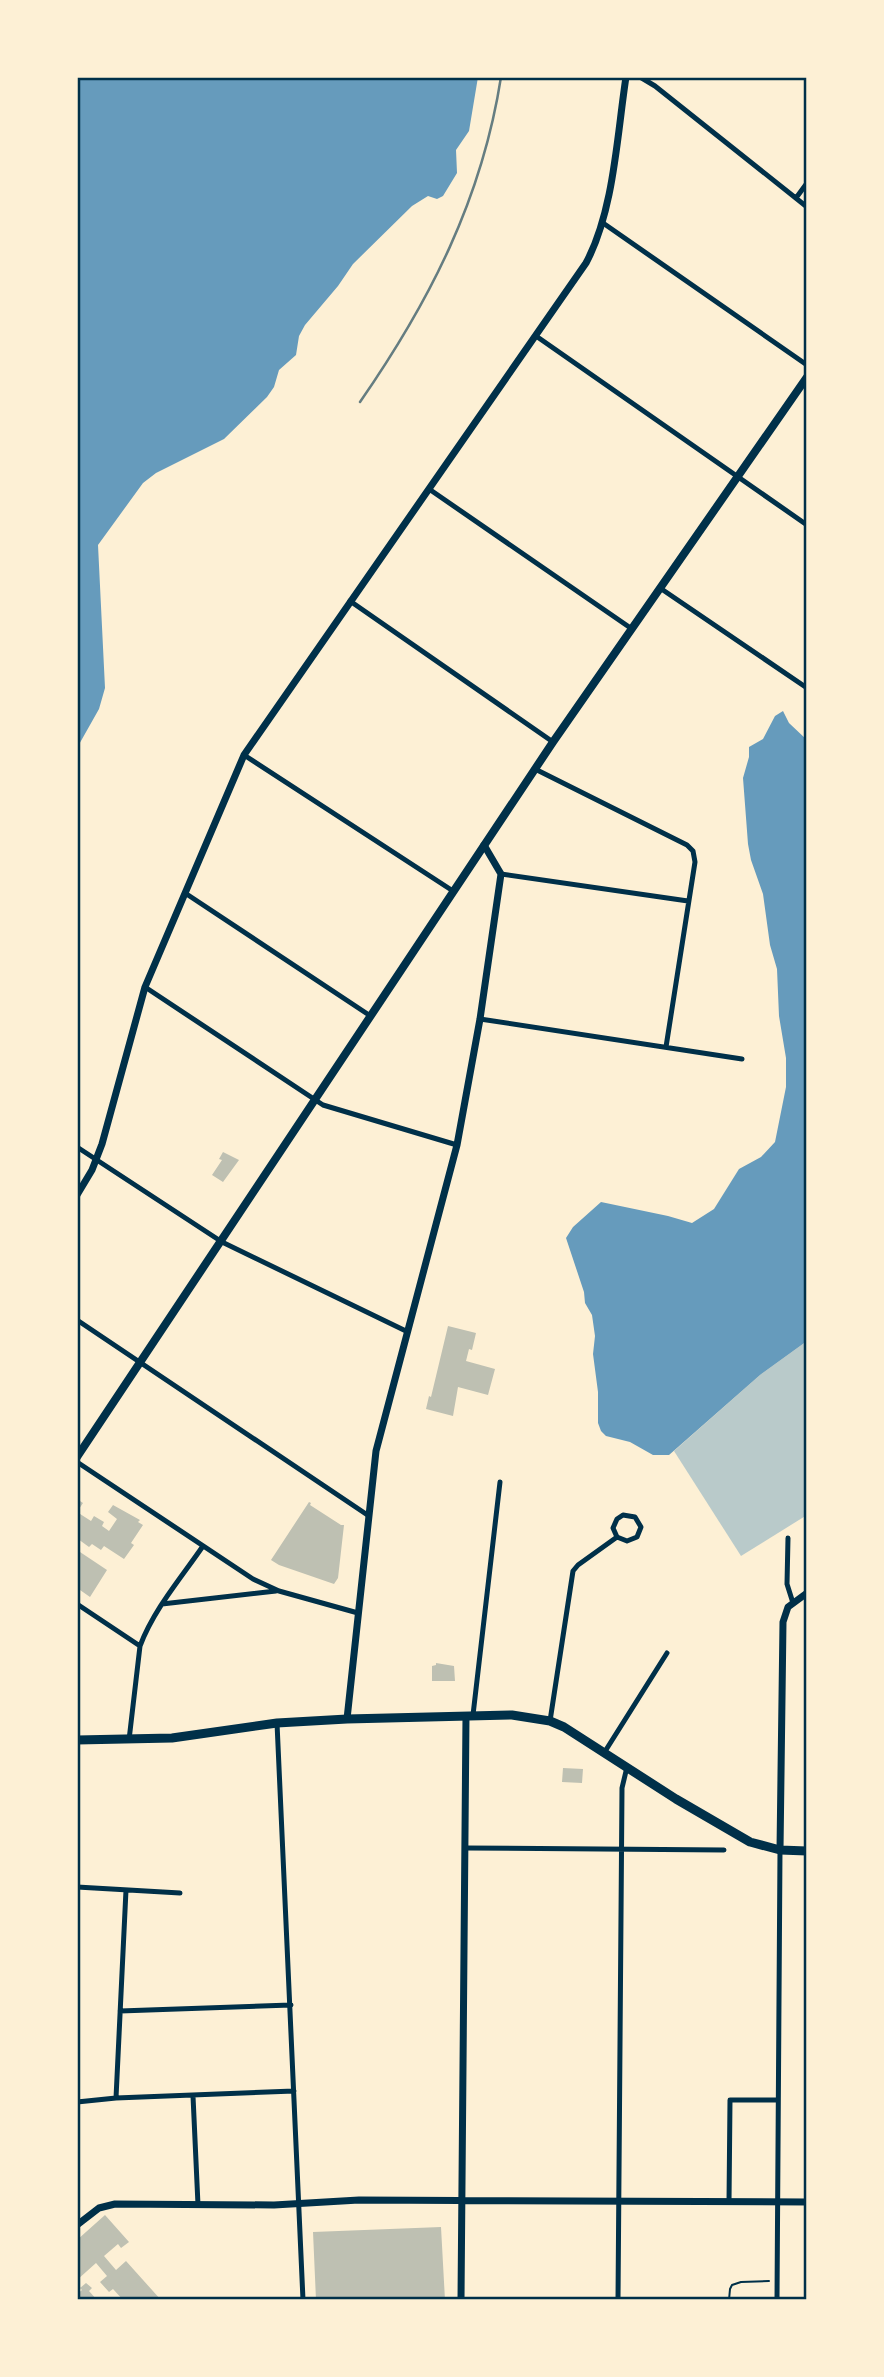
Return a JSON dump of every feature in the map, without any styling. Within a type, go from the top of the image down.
[{"type":"main road","points":[[77,1460],[369,1015],[553,742],[807,377]]},
{"type":"main road","points":[[77,1740],[172,1738],[276,1723],[512,1715],[550,1721],[727,1830],[760,1846],[807,1851]]},
{"type":"street","points":[[77,1195],[96,1160],[145,987],[244,755],[594,249],[603,223],[626,77]]},
{"type":"street","points":[[640,77],[655,86],[807,207]]},
{"type":"street","points":[[796,198],[807,183]]},
{"type":"street","points":[[603,223],[807,365]]},
{"type":"street","points":[[536,336],[807,525]]},
{"type":"street","points":[[429,489],[632,629]]},
{"type":"street","points":[[660,588],[807,688]]},
{"type":"street","points":[[350,601],[553,742]]},
{"type":"street","points":[[244,755],[453,891]]},
{"type":"street","points":[[536,769],[687,845],[695,857],[666,1047]]},
{"type":"street","points":[[347,1719],[380,1434],[457,1145],[480,1018],[501,874],[484,845]]},
{"type":"street","points":[[501,874],[688,901]]},
{"type":"street","points":[[185,893],[369,1015]]},
{"type":"street","points":[[145,987],[314,1100],[333,1109],[457,1145]]},
{"type":"street","points":[[480,1018],[742,1059]]},
{"type":"street","points":[[77,1147],[222,1242],[408,1332]]},
{"type":"street","points":[[77,1320],[369,1516]]},
{"type":"street","points":[[77,1460],[253,1579],[279,1591],[358,1613]]},
{"type":"street","points":[[461,2300],[469,1715],[500,1482]]},
{"type":"street","points":[[624,1514],[635,1517],[640,1527],[637,1537],[629,1541],[617,1537],[613,1528],[617,1519],[624,1514]]},
{"type":"street","points":[[550,1721],[573,1571],[578,1564],[617,1537]]},
{"type":"street","points":[[788,1538],[787,1584],[793,1603]]},
{"type":"street","points":[[129,1740],[140,1646],[162,1604],[203,1546]]},
{"type":"street","points":[[162,1604],[279,1591]]},
{"type":"street","points":[[776,2300],[783,1622],[793,1603],[807,1593]]},
{"type":"street","points":[[77,1604],[140,1646]]},
{"type":"street","points":[[604,1753],[667,1653]]},
{"type":"street","points":[[276,1723],[303,2300]]},
{"type":"street","points":[[618,2300],[622,1788],[627,1767]]},
{"type":"street","points":[[466,1848],[724,1850]]},
{"type":"street","points":[[77,1887],[180,1893]]},
{"type":"street","points":[[116,2098],[126,1890]]},
{"type":"street","points":[[120,2011],[291,2005]]},
{"type":"street","points":[[77,2102],[294,2091]]},
{"type":"street","points":[[193,2096],[198,2205]]},
{"type":"street","points":[[729,2202],[730,2100],[778,2100]]},
{"type":"street","points":[[77,2225],[107,2205],[299,2204],[359,2200],[807,2202]]},
{"type":"path","points":[[729,2300],[730,2289],[736,2283],[777,2281]]},
{"type":"shaded area","points":[[807,1341],[807,1515],[741,1556],[674,1451],[760,1375]]},
{"type":"water","points":[[77,77],[478,77],[469,131],[456,150],[457,173],[443,196],[437,199],[428,196],[412,206],[353,264],[305,325],[299,336],[296,355],[279,370],[274,387],[267,397],[224,439],[156,473],[143,483],[98,545],[105,688],[99,709],[77,748]]},
{"type":"water","points":[[783,711],[789,723],[807,740],[807,1341],[760,1375],[669,1455],[653,1455],[630,1442],[606,1436],[601,1431],[598,1423],[592,1315],[585,1303],[584,1292],[566,1238],[573,1227],[601,1202],[692,1223],[714,1209],[739,1169],[761,1157],[775,1142],[786,1087],[786,1058],[779,1016],[777,969],[770,945],[763,894],[748,844],[743,778],[749,747],[763,739],[775,716]]},
{"type":"building","points":[[223,1152],[239,1160],[223,1182],[212,1175],[222,1160],[219,1159]]},
{"type":"building","points":[[448,1326],[476,1333],[466,1361],[495,1369],[488,1395],[458,1387],[453,1416],[426,1409]]},
{"type":"building","points":[[77,1499],[83,1503],[77,1512]]},
{"type":"building","points":[[309,1502],[344,1525],[338,1578],[334,1584],[271,1560]]},
{"type":"building","points":[[113,1505],[140,1520],[138,1522],[143,1525],[124,1559],[104,1546],[101,1550],[92,1544],[89,1547],[78,1539],[80,1536],[77,1534],[77,1512],[91,1521],[94,1516],[104,1522],[102,1526],[109,1531],[117,1519],[108,1512]]},
{"type":"building","points":[[77,1550],[107,1570],[90,1597],[80,1590],[77,1595]]},
{"type":"building","points":[[436,1663],[454,1666],[455,1681],[432,1681],[432,1666]]},
{"type":"building","points":[[563,1768],[583,1769],[582,1783],[562,1782]]},
{"type":"building","points":[[105,2215],[129,2242],[121,2248],[118,2244],[104,2256],[116,2270],[126,2261],[161,2300],[123,2300],[113,2289],[109,2292],[100,2282],[107,2276],[96,2263],[77,2280],[77,2240]]},
{"type":"building","points":[[441,2227],[445,2300],[316,2300],[313,2232]]},
{"type":"building","points":[[86,2283],[92,2288],[89,2291],[97,2300],[77,2300],[77,2294],[82,2290],[80,2288]]},
{"type":"railway","points":[[360,402],[409,326],[450,247],[481,165],[501,77]]}]
